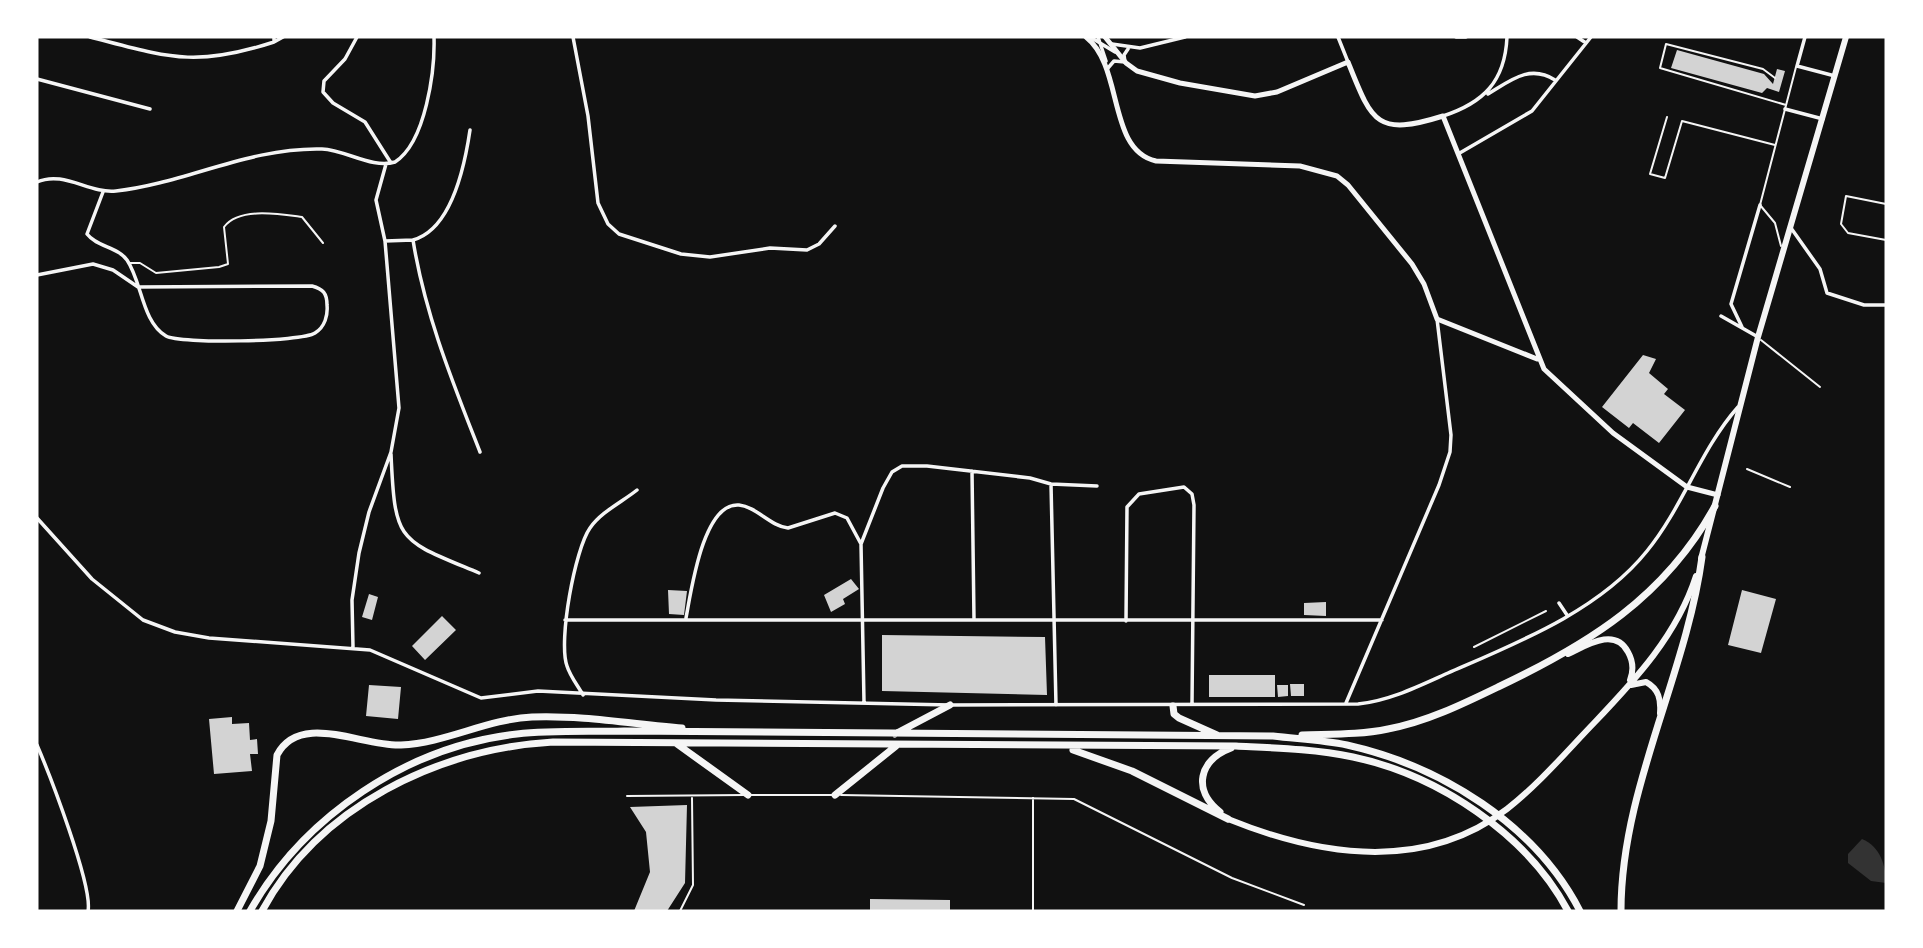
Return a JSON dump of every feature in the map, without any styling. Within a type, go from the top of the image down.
[{"type":"highway","points":[[250,911],[291,855],[340,808],[389,776],[440,752],[525,733],[1220,737],[1358,733],[1407,724],[1481,695],[1563,656],[1621,617],[1652,590],[1691,545],[1715,506]]},
{"type":"highway","points":[[1621,911],[1627,849],[1659,722],[1693,607],[1702,557]]},
{"type":"highway","points":[[892,735],[950,705]]},
{"type":"highway","points":[[1173,706],[1174,714],[1179,718],[1220,737]]},
{"type":"highway","points":[[237,911],[260,866],[274,801],[277,755],[281,746],[295,736],[314,732],[365,742],[402,745],[491,722],[531,717],[749,733]]},
{"type":"highway","points":[[1273,736],[1329,742],[1370,751],[1406,762],[1451,785],[1509,825],[1538,852],[1580,911]]},
{"type":"highway","points":[[262,911],[299,860],[342,819],[392,786],[434,766],[483,751],[532,743],[1236,746],[1343,755],[1423,781],[1462,804],[1520,849],[1548,880],[1568,911]]},
{"type":"highway","points":[[677,743],[748,795]]},
{"type":"highway","points":[[835,794],[896,746]]},
{"type":"highway","points":[[1228,819],[1204,795],[1202,775],[1212,758],[1236,746]]},
{"type":"highway","points":[[1062,747],[1132,771],[1228,819]]},
{"type":"main road","points":[[1228,819],[1295,844],[1341,852],[1403,850],[1466,833],[1518,800],[1626,687],[1675,626],[1702,557],[1758,337],[1846,37]]},
{"type":"main road","points":[[1563,656],[1604,639],[1616,640],[1626,647],[1632,661],[1633,674],[1626,687]]},
{"type":"main road","points":[[1626,687],[1642,682],[1654,688],[1660,700],[1659,722]]},
{"type":"street","points":[[90,37],[159,55],[193,59],[239,53],[283,37]]},
{"type":"street","points":[[353,646],[351,605],[359,554],[370,507],[391,452],[399,408],[385,241],[376,200],[388,163],[365,122],[333,103],[323,92],[324,81],[345,59],[357,37]]},
{"type":"street","points":[[37,182],[63,180],[103,192],[133,189],[222,163],[294,151],[326,149],[374,162],[388,163],[406,153],[423,113],[430,88],[434,37]]},
{"type":"street","points":[[573,37],[588,116],[598,203],[608,224],[619,234],[681,254],[710,257],[770,248],[807,250],[819,244],[835,226]]},
{"type":"street","points":[[1088,37],[1098,39],[1137,71],[1180,83],[1255,96],[1277,92],[1348,62]]},
{"type":"street","points":[[1088,37],[1106,64]]},
{"type":"street","points":[[1109,42],[1130,48],[1185,37]]},
{"type":"street","points":[[1338,37],[1367,105],[1382,121],[1402,127],[1469,106],[1529,72],[1541,72],[1556,79]]},
{"type":"street","points":[[1456,37],[1466,37]]},
{"type":"street","points":[[1488,94],[1506,54],[1507,37]]},
{"type":"street","points":[[1577,37],[1586,43]]},
{"type":"street","points":[[1458,154],[1532,111],[1591,37]]},
{"type":"street","points":[[1805,37],[1797,65],[1835,76]]},
{"type":"street","points":[[1098,39],[1128,139],[1143,157],[1165,161],[1300,166],[1322,170],[1342,180],[1412,264],[1424,284],[1437,319],[1450,452],[1440,485],[1346,703]]},
{"type":"street","points":[[1109,42],[1123,60]]},
{"type":"street","points":[[1123,60],[1124,53],[1130,48]]},
{"type":"street","points":[[1106,64],[1123,60]]},
{"type":"street","points":[[37,79],[150,109]]},
{"type":"street","points":[[1786,107],[1823,119]]},
{"type":"street","points":[[1443,116],[1538,359],[1555,383],[1613,433],[1687,487],[1718,495]]},
{"type":"street","points":[[385,241],[413,240],[432,229],[453,195],[463,169],[470,130]]},
{"type":"street","points":[[37,275],[93,264],[113,270],[138,287],[312,286],[325,293],[328,311],[320,329],[300,339],[177,340],[156,327],[138,287],[129,263],[121,254],[87,234],[103,192]]},
{"type":"street","points":[[1742,327],[1731,304],[1760,205]]},
{"type":"street","points":[[1791,227],[1820,269],[1826,293],[1864,306],[1886,305]]},
{"type":"street","points":[[413,240],[420,282],[435,332],[480,452]]},
{"type":"street","points":[[1721,316],[1758,337]]},
{"type":"street","points":[[1437,319],[1538,359]]},
{"type":"street","points":[[37,518],[92,579],[143,620],[175,632],[209,638],[353,646],[373,651],[479,698],[523,692],[950,705],[1368,703],[1410,689],[1483,658],[1567,615],[1611,586],[1635,565],[1665,526],[1720,428],[1741,403]]},
{"type":"street","points":[[391,452],[394,507],[403,533],[420,548],[479,573]]},
{"type":"street","points":[[864,702],[861,544],[883,488],[897,468],[926,466],[1051,484],[1097,486]]},
{"type":"street","points":[[972,471],[974,619]]},
{"type":"street","points":[[1051,484],[1056,705]]},
{"type":"street","points":[[1126,621],[1125,515],[1129,502],[1139,494],[1184,486],[1192,494],[1192,704]]},
{"type":"street","points":[[583,695],[566,666],[565,620],[585,537],[596,521],[637,490]]},
{"type":"street","points":[[686,618],[707,533],[720,512],[732,506],[747,508],[788,528],[835,513],[847,518],[861,544]]},
{"type":"street","points":[[1559,603],[1567,615]]},
{"type":"street","points":[[565,620],[1382,620]]},
{"type":"street","points":[[37,745],[60,800],[88,911]]},
{"type":"lane","points":[[1775,78],[1763,69],[1666,44],[1660,68],[1786,107]]},
{"type":"lane","points":[[1783,256],[1777,228],[1760,205],[1797,65]]},
{"type":"lane","points":[[1667,117],[1650,174],[1665,178],[1682,121],[1775,145]]},
{"type":"lane","points":[[1886,204],[1846,196],[1841,224],[1848,233],[1886,240]]},
{"type":"lane","points":[[129,263],[140,263],[156,273],[228,264],[230,258],[224,228],[228,221],[247,215],[302,217],[323,243]]},
{"type":"lane","points":[[1758,337],[1820,387]]},
{"type":"lane","points":[[1747,469],[1790,487]]},
{"type":"lane","points":[[1474,647],[1546,611]]},
{"type":"lane","points":[[627,796],[835,794],[1067,798],[1083,802],[1232,878],[1304,905]]},
{"type":"lane","points":[[680,911],[693,886],[692,796]]},
{"type":"lane","points":[[1033,797],[1033,911]]},
{"type":"shaded area","points":[[1862,839],[1873,846],[1881,857],[1886,883],[1871,881],[1848,863],[1848,854]]},
{"type":"building","points":[[1677,50],[1764,74],[1773,84],[1777,69],[1785,71],[1779,92],[1767,88],[1762,93],[1671,68]]},
{"type":"building","points":[[1643,355],[1656,359],[1649,373],[1668,389],[1664,394],[1685,410],[1659,443],[1633,423],[1629,428],[1602,407]]},
{"type":"building","points":[[851,579],[859,589],[843,599],[845,604],[831,612],[824,595]]},
{"type":"building","points":[[668,590],[687,591],[684,615],[669,614]]},
{"type":"building","points":[[1742,590],[1776,599],[1761,653],[1728,645]]},
{"type":"building","points":[[369,594],[378,597],[372,620],[362,617]]},
{"type":"building","points":[[1326,602],[1326,616],[1304,615],[1304,603]]},
{"type":"building","points":[[442,616],[456,630],[425,660],[412,646]]},
{"type":"building","points":[[882,635],[1045,637],[1047,695],[882,691]]},
{"type":"building","points":[[1209,675],[1275,675],[1275,697],[1209,697]]},
{"type":"building","points":[[1290,684],[1304,684],[1304,696],[1291,696]]},
{"type":"building","points":[[369,685],[401,687],[398,719],[366,716]]},
{"type":"building","points":[[1277,685],[1288,685],[1288,696],[1278,697]]},
{"type":"building","points":[[232,717],[232,724],[249,723],[250,740],[257,739],[258,754],[250,754],[252,771],[214,774],[209,719]]},
{"type":"building","points":[[687,805],[685,883],[667,911],[634,911],[650,872],[646,832],[630,807]]},
{"type":"building","points":[[870,899],[950,900],[950,911],[870,911]]}]
